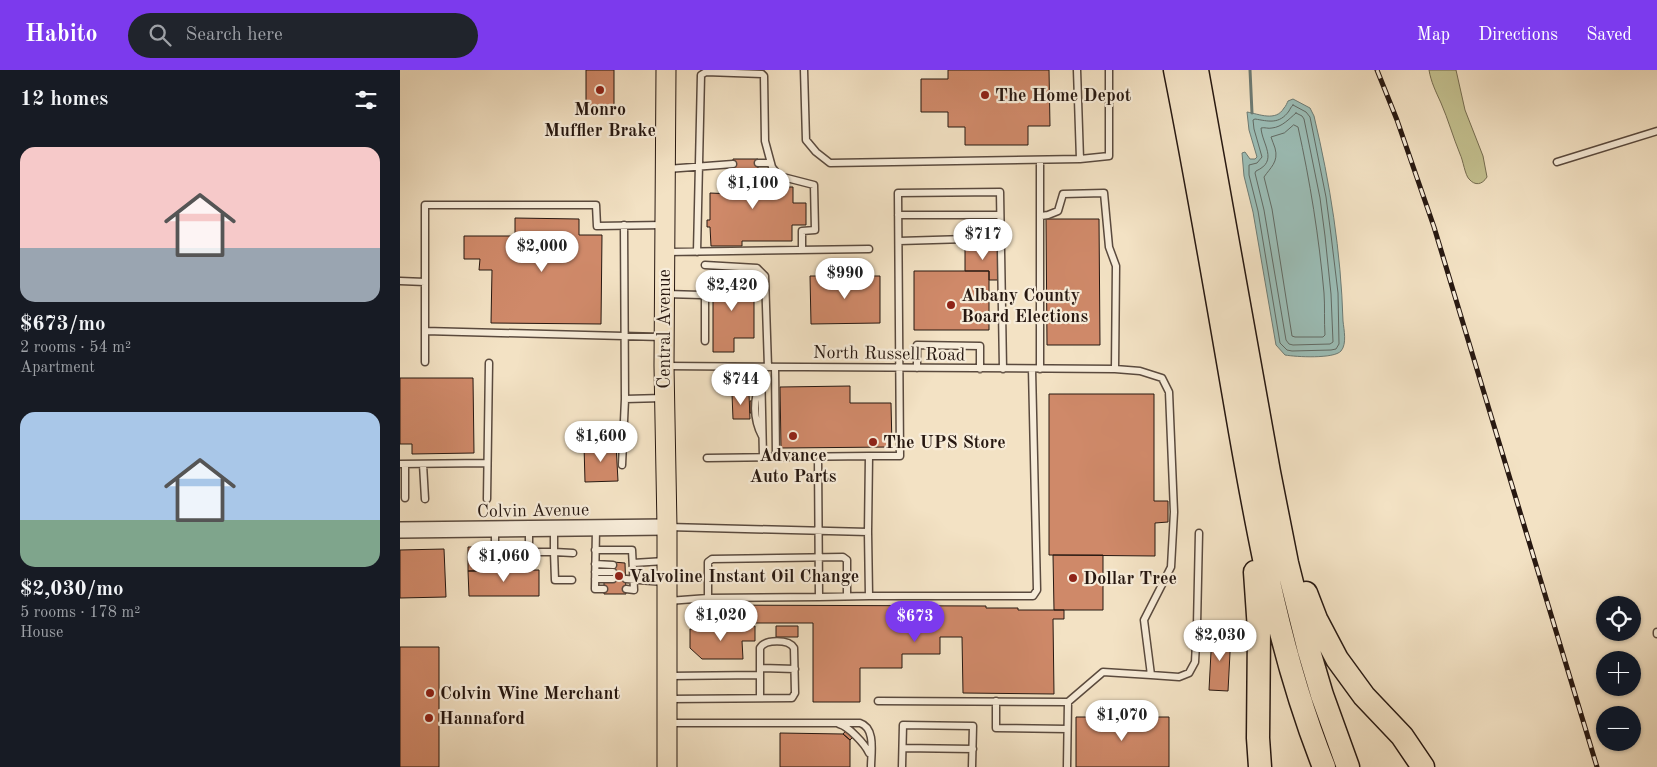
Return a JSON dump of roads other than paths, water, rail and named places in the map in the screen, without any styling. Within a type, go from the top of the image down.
[{"type":"highway","points":[[1176,70],[1265,568],[1280,631],[1301,702],[1324,767]]},
{"type":"highway","points":[[1197,70],[1277,517],[1297,607],[1322,695],[1348,767]]},
{"type":"highway","points":[[1256,398],[1302,580],[1316,619],[1346,672],[1364,696],[1402,736],[1423,767]]},
{"type":"highway","points":[[1248,476],[1259,630],[1258,738],[1260,767]]},
{"type":"main road","name":"Central Avenue","points":[[666,70],[664,398],[667,527],[667,767]]},
{"type":"street","name":"Colvin Avenue","points":[[400,530],[667,527]]},
{"type":"lane","points":[[804,70],[806,140],[816,152],[830,163],[1080,159],[1109,156],[1109,70]]},
{"type":"lane","points":[[1077,70],[1080,159]]},
{"type":"lane","points":[[697,252],[701,75],[706,72],[762,74],[764,76],[765,141],[772,167],[779,176],[814,185],[815,230],[802,230],[802,250]]},
{"type":"lane","points":[[1557,162],[1657,131]]},
{"type":"lane","points":[[667,601],[708,598],[847,596],[1031,596],[1036,593],[1036,369],[1041,216],[1040,160]]},
{"type":"lane","points":[[758,163],[771,163]]},
{"type":"lane","points":[[664,169],[734,164]]},
{"type":"lane","points":[[707,458],[900,456],[898,193],[1000,192],[1003,369]]},
{"type":"lane","points":[[1041,216],[1058,211],[1063,194],[1104,193],[1109,247],[1116,266],[1115,369]]},
{"type":"lane","points":[[425,362],[425,204],[596,205],[597,226],[665,225]]},
{"type":"lane","points":[[898,215],[1000,215]]},
{"type":"lane","points":[[622,465],[624,225]]},
{"type":"lane","points":[[899,240],[1001,238]]},
{"type":"lane","points":[[664,252],[870,249]]},
{"type":"lane","points":[[705,265],[757,268],[766,276],[764,367],[762,379],[763,457]]},
{"type":"lane","points":[[400,281],[425,282]]},
{"type":"lane","points":[[664,294],[702,295],[705,297],[705,341]]},
{"type":"lane","points":[[425,331],[664,337]]},
{"type":"lane","points":[[917,368],[917,345],[980,346],[980,369]]},
{"type":"lane","points":[[488,499],[489,363]]},
{"type":"lane","name":"North Russell Road","points":[[664,366],[1115,369],[1140,371],[1162,378],[1169,392],[1174,512],[1172,568],[1144,620],[1151,676]]},
{"type":"lane","points":[[775,367],[776,457]]},
{"type":"lane","points":[[624,398],[664,398]]},
{"type":"lane","points":[[869,456],[869,596]]},
{"type":"lane","points":[[818,457],[819,597]]},
{"type":"lane","points":[[405,498],[402,464],[487,463]]},
{"type":"lane","points":[[423,464],[425,498]]},
{"type":"lane","points":[[667,527],[868,532]]},
{"type":"lane","points":[[554,528],[555,580],[572,580]]},
{"type":"lane","points":[[596,528],[595,589],[604,589]]},
{"type":"lane","points":[[528,529],[529,552]]},
{"type":"lane","points":[[495,530],[495,552],[573,553]]},
{"type":"lane","points":[[878,702],[1068,702],[1103,672],[1179,677],[1189,674],[1195,662],[1199,533]]},
{"type":"lane","points":[[595,550],[632,550],[634,590],[626,590]]},
{"type":"lane","points":[[708,598],[708,563],[710,559],[843,556],[846,558],[847,596]]},
{"type":"lane","points":[[667,561],[633,567],[626,572],[634,580],[667,582]]},
{"type":"lane","points":[[595,564],[613,572],[595,575]]},
{"type":"lane","points":[[667,699],[760,698],[794,697],[794,646],[791,643],[767,643],[760,648],[760,698]]},
{"type":"lane","points":[[667,676],[795,669]]},
{"type":"lane","points":[[996,702],[996,728],[1067,729]]},
{"type":"lane","points":[[1066,767],[1068,702]]},
{"type":"lane","points":[[833,722],[844,725],[865,745],[871,759]]},
{"type":"lane","points":[[667,723],[860,723],[867,726],[870,732],[871,767]]},
{"type":"lane","points":[[902,767],[903,725],[973,726],[972,767]]},
{"type":"lane","points":[[903,748],[972,749]]},
{"type":"water","points":[[1293,99],[1310,108],[1314,116],[1330,192],[1340,269],[1345,341],[1341,351],[1331,355],[1306,357],[1285,355],[1276,345],[1253,212],[1244,176],[1242,153],[1245,152],[1250,159],[1257,157],[1249,130],[1247,112],[1267,116],[1277,115],[1288,101]]},
{"type":"waterway","points":[[1250,70],[1252,113]]},
{"type":"railway","points":[[1377,70],[1397,120],[1434,227],[1597,767]]},
{"type":"place","name":"Monro Muffler Brake","points":[[600,90]]},
{"type":"place","name":"The Home Depot","points":[[985,95]]},
{"type":"place","name":"Albany County Board Elections","points":[[951,305]]},
{"type":"place","name":"Advance Auto Parts","points":[[793,436]]},
{"type":"place","name":"The UPS Store","points":[[873,442]]},
{"type":"place","name":"Valvoline Instant Oil Change","points":[[619,576]]},
{"type":"place","name":"Dollar Tree","points":[[1073,578]]},
{"type":"place","name":"Colvin Wine Merchant","points":[[430,693]]},
{"type":"place","name":"Hannaford","points":[[429,718]]}]
